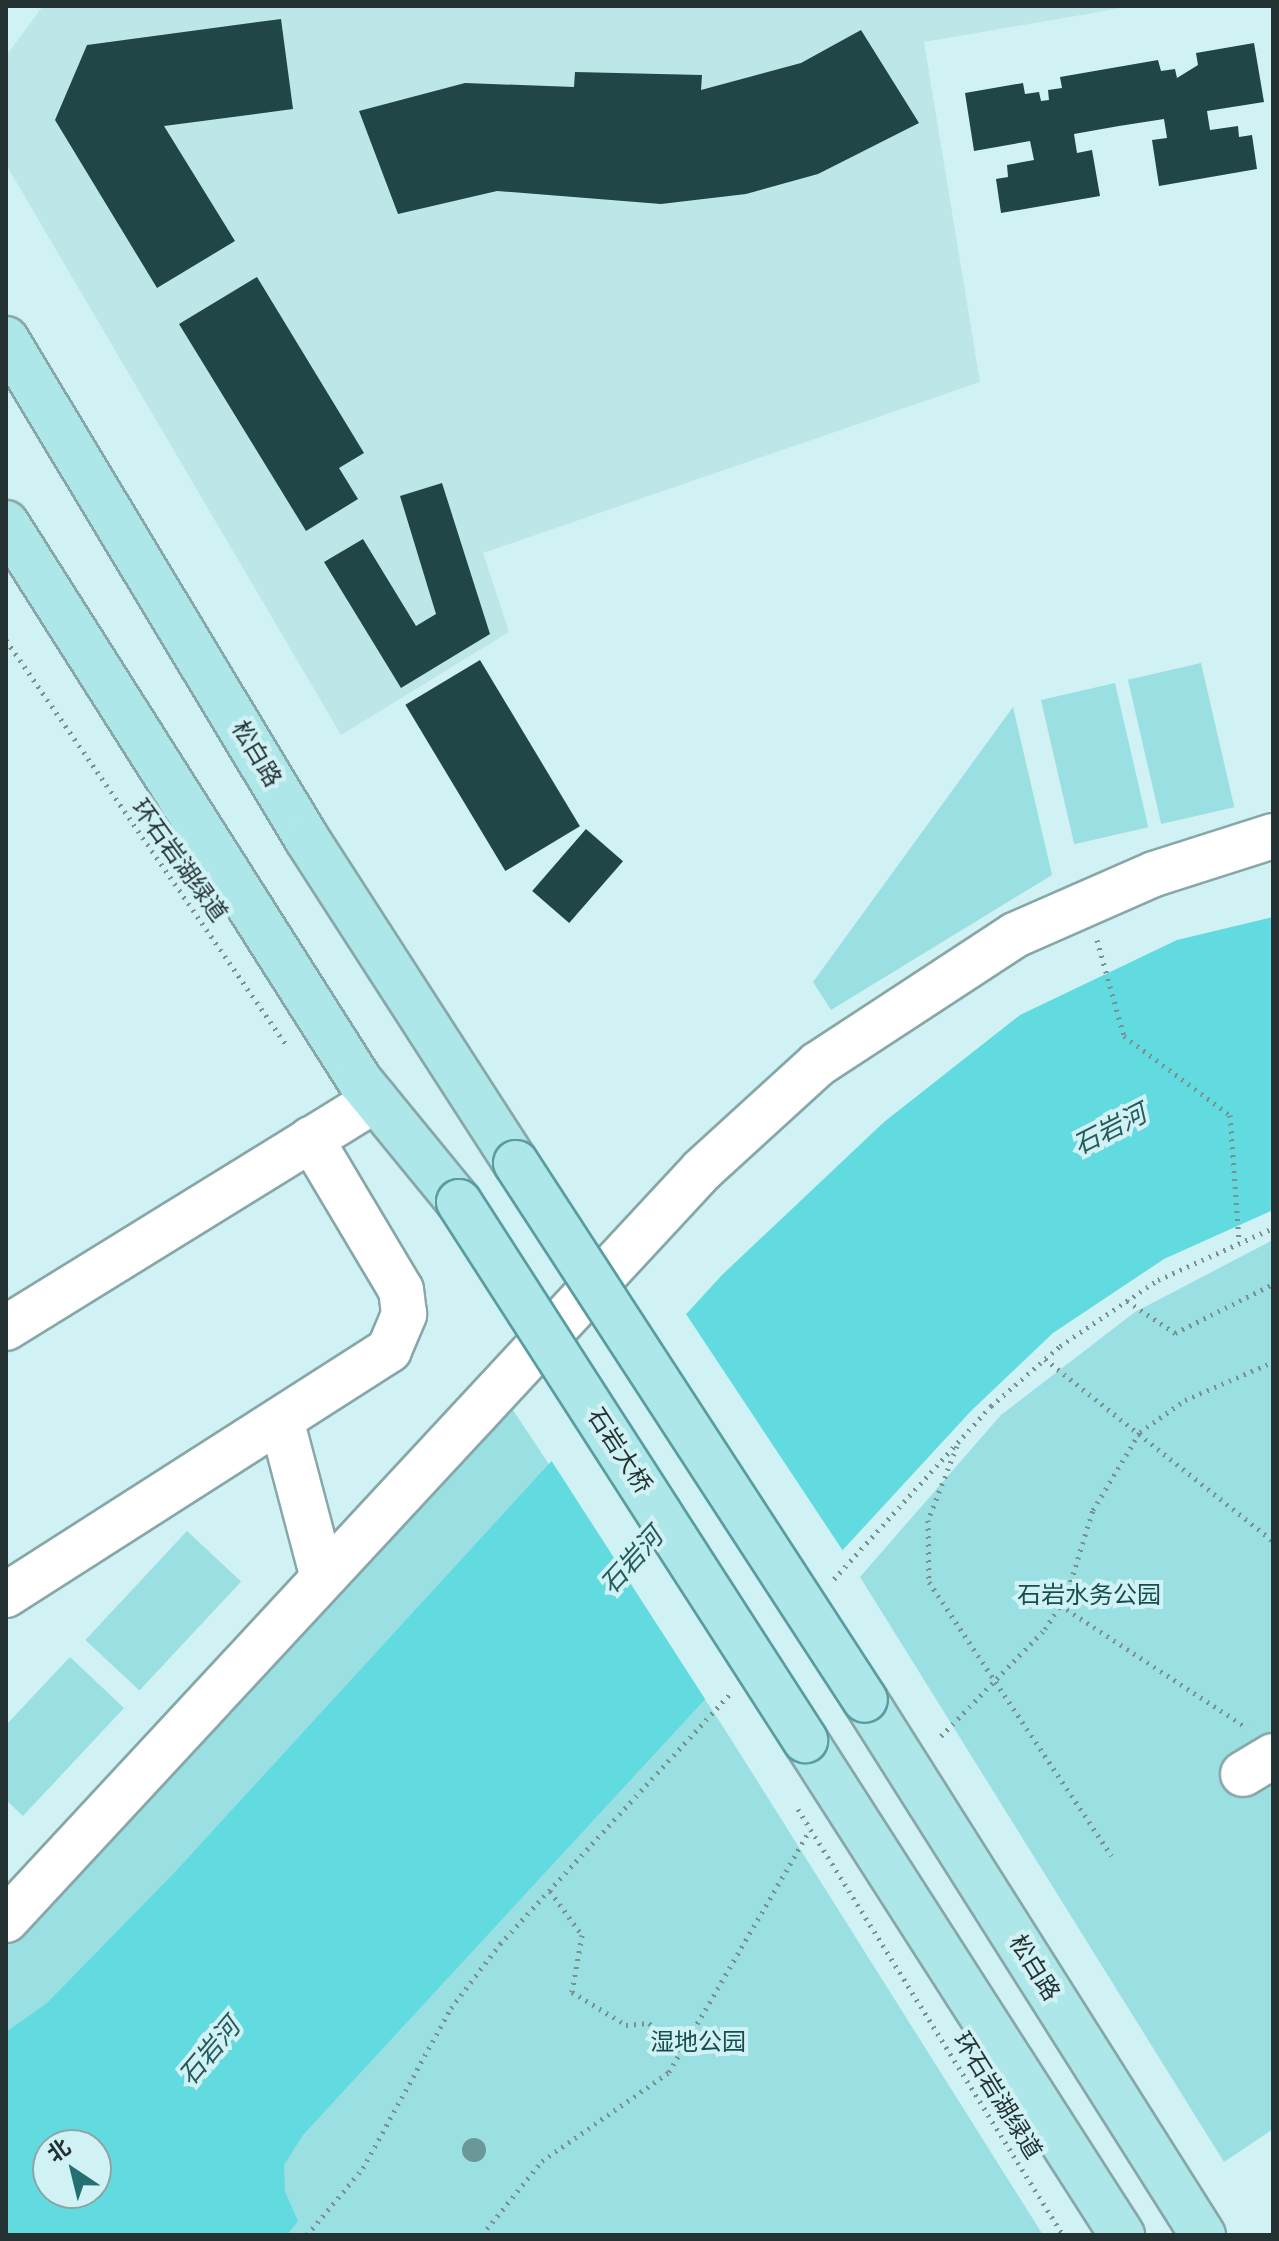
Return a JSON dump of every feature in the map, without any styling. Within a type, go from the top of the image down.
[{"type":"main road","name":"松白路","points":[[6,339],[307,839],[865,1700],[1203,2235]]},
{"type":"main road","points":[[6,523],[375,1100]]},
{"type":"main road","name":"石岩大桥","points":[[375,1100],[459,1202],[1122,2235]]},
{"type":"lane","points":[[6,1920],[322,1574],[758,1115],[881,1017],[1086,901],[1273,836]]},
{"type":"lane","points":[[6,1328],[375,1100]]},
{"type":"lane","points":[[6,1595],[282,1423],[389,1350],[404,1314],[401,1290],[311,1139]]},
{"type":"lane","points":[[282,1423],[322,1574]]},
{"type":"path","name":"环石岩湖绿道","points":[[6,640],[290,1051]]},
{"type":"path","points":[[1086,901],[1124,1036],[1230,1115],[1239,1241]]},
{"type":"path","points":[[1127,1301],[1175,1333],[1273,1284]]},
{"type":"path","points":[[1045,1359],[1273,1541]]},
{"type":"path","points":[[941,1736],[1060,1605],[1083,1558],[1093,1510],[1140,1432],[1185,1400],[1273,1362]]},
{"type":"path","points":[[959,1441],[928,1520],[924,1554],[929,1582],[1112,1856]]},
{"type":"path","points":[[1060,1605],[1256,1754]]},
{"type":"path","name":"环石岩湖绿道","points":[[801,1814],[1063,2235]]},
{"type":"path","points":[[482,2235],[542,2161],[639,2097],[683,2053],[810,1830]]},
{"type":"path","points":[[550,1891],[582,1935],[572,1992],[626,2025],[649,2023],[683,2053]]},
{"type":"shaded area","points":[[43,6],[1133,6],[924,42],[980,382],[483,553],[509,632],[341,735],[8,168],[6,56]]},
{"type":"green space","points":[[1201,663],[1234,807],[1161,824],[1128,680]]},
{"type":"green space","points":[[1115,683],[1148,827],[1074,844],[1041,700]]},
{"type":"green space","points":[[1013,707],[1052,875],[831,1010],[813,982]]},
{"type":"green space","name":"石岩水务公园","points":[[1273,1240],[1273,2129],[1224,2162],[860,1577],[1001,1415],[1135,1312]]},
{"type":"green space","name":"湿地公园","points":[[503,1395],[722,1725],[1043,2235],[6,2235],[6,1947]]},
{"type":"green space","points":[[187,1531],[241,1581],[140,1690],[85,1640]]},
{"type":"green space","points":[[70,1657],[124,1708],[23,1816],[6,1800],[6,1725]]},
{"type":"water","name":"石岩河","points":[[1273,917],[1273,1210],[1164,1259],[1053,1333],[971,1411],[303,2135],[284,2165],[285,2192],[298,2221],[287,2235],[6,2235],[6,2032],[47,2003],[175,1872],[722,1275],[884,1122],[1020,1015],[1177,940]]},
{"type":"pier","points":[[684,1311],[845,1554],[707,1702],[549,1457]]},
{"type":"building","points":[[281,19],[293,109],[164,126],[235,241],[157,288],[55,120],[87,45]]},
{"type":"building","points":[[861,30],[919,123],[818,174],[746,194],[661,204],[497,191],[398,214],[359,111],[465,83],[574,87],[575,72],[702,75],[701,90],[801,63]]},
{"type":"building","points":[[1254,43],[1264,102],[1207,111],[1210,130],[1238,126],[1239,137],[1252,135],[1257,169],[1159,186],[1152,140],[1167,138],[1164,119],[1119,126],[1074,134],[1077,153],[1092,150],[1100,196],[1001,213],[996,179],[1008,177],[1007,165],[1034,160],[1030,141],[974,151],[965,93],[1023,83],[1025,94],[1039,92],[1041,101],[1049,100],[1048,90],[1062,88],[1060,77],[1158,60],[1161,71],[1175,69],[1177,78],[1198,65],[1196,53]]},
{"type":"building","points":[[257,277],[364,453],[339,468],[358,499],[306,531],[179,324]]},
{"type":"building","points":[[442,483],[490,634],[401,688],[324,562],[363,539],[416,626],[436,614],[400,496]]},
{"type":"building","points":[[480,660],[580,826],[505,871],[405,705]]},
{"type":"building","points":[[586,829],[623,861],[569,923],[532,891]]}]
